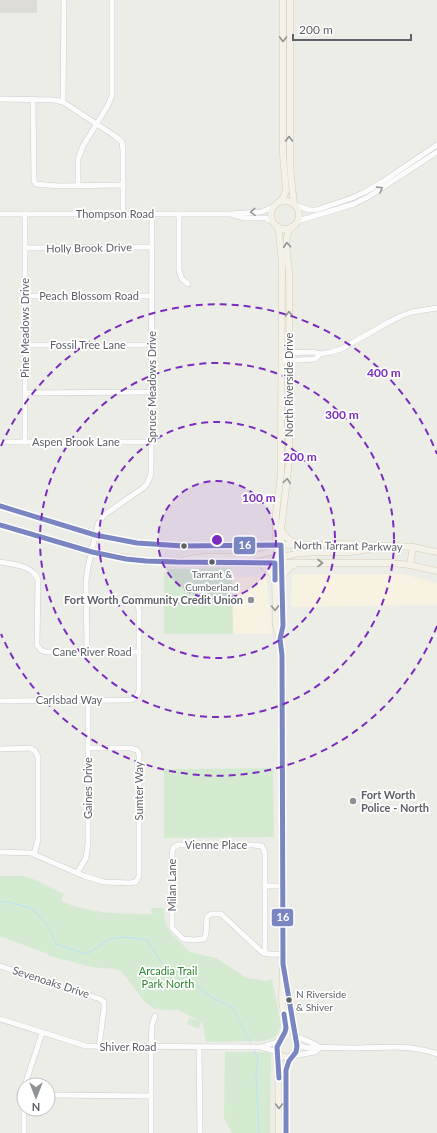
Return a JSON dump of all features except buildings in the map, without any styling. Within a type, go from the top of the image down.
[{"type":"main road","name":"North Riverside Drive","points":[[283,0],[291,184],[300,215],[298,222]]},
{"type":"main road","name":"North Riverside Drive","points":[[280,1040],[286,1028],[282,1001],[282,655],[280,639],[276,626],[278,532],[276,514],[281,464],[282,264],[280,232],[271,214],[283,198],[286,191],[283,155],[290,0]]},
{"type":"main road","points":[[277,204],[287,201],[296,205]]},
{"type":"main road","points":[[276,224],[285,229],[298,222]]},
{"type":"main road","name":"North Riverside Drive","points":[[278,532],[288,470],[289,270],[286,241],[288,231],[291,227]]},
{"type":"main road","name":"North Tarrant Parkway","points":[[0,506],[95,535],[123,541],[156,545],[260,545],[278,547],[301,545],[382,546],[413,547],[437,552]]},
{"type":"main road","name":"North Tarrant Parkway","points":[[0,525],[92,552],[146,562],[257,563],[278,560],[301,563],[391,563],[410,565],[437,571]]},
{"type":"main road","points":[[260,545],[278,532],[288,540],[301,545]]},
{"type":"main road","points":[[278,560],[301,553],[338,553],[370,550],[382,546]]},
{"type":"main road","points":[[176,562],[192,558],[216,556],[254,556],[278,547]]},
{"type":"main road","points":[[410,565],[413,547]]},
{"type":"main road","points":[[257,563],[278,577],[291,566],[301,563]]},
{"type":"main road","name":"North Riverside Drive","points":[[283,964],[296,1044]]},
{"type":"main road","points":[[279,1133],[277,1047],[280,1040],[289,1038],[294,1041],[297,1049],[287,1064],[286,1070],[286,1133]]},
{"type":"main road","points":[[278,1052],[283,1057],[292,1057]]},
{"type":"street","points":[[62,102],[64,0]]},
{"type":"street","points":[[78,186],[78,159],[83,146],[112,96],[112,0]]},
{"type":"street","points":[[0,99],[54,100],[62,102],[122,142],[123,214]]},
{"type":"street","points":[[33,100],[34,182],[36,184],[42,186],[123,185]]},
{"type":"street","points":[[298,222],[353,201],[437,145]]},
{"type":"street","points":[[296,205],[310,210],[316,210],[368,197],[437,152]]},
{"type":"street","name":"Thompson Road","points":[[0,214],[230,214],[261,212],[277,204]]},
{"type":"street","name":"Pine Meadows Drive","points":[[25,214],[25,442]]},
{"type":"street","name":"Spruce Meadows Drive","points":[[87,652],[86,581],[98,524],[104,515],[143,488],[147,484],[151,474],[152,214]]},
{"type":"street","points":[[179,214],[179,270],[182,279],[188,284]]},
{"type":"street","name":"Thompson Road","points":[[230,214],[245,218],[266,218],[276,224]]},
{"type":"street","name":"Holly Brook Drive","points":[[25,248],[152,247]]},
{"type":"street","name":"Peach Blossom Road","points":[[25,296],[152,296]]},
{"type":"street","points":[[282,361],[315,359],[320,354],[340,349],[401,316],[412,312],[437,308]]},
{"type":"street","name":"Fossil Tree Lane","points":[[25,345],[152,345]]},
{"type":"street","points":[[282,353],[314,352],[320,354]]},
{"type":"street","points":[[25,393],[151,392]]},
{"type":"street","name":"Aspen Brook Lane","points":[[0,442],[151,442]]},
{"type":"street","name":"Cane River Road","points":[[0,562],[31,570],[37,575],[37,645],[41,650],[46,652],[139,652]]},
{"type":"street","points":[[136,598],[139,610],[139,652]]},
{"type":"street","name":"Carlsbad Way","points":[[0,701],[131,700],[137,697],[139,690],[139,652]]},
{"type":"street","name":"Gaines Drive","points":[[78,873],[86,858],[88,844],[88,700]]},
{"type":"street","points":[[0,749],[30,748],[35,751],[38,757],[38,840],[34,854]]},
{"type":"street","name":"Sumter Way","points":[[78,873],[104,882],[136,882],[138,876],[139,754],[137,750],[130,748],[88,748]]},
{"type":"street","name":"Vienne Place","points":[[178,845],[262,846],[265,853],[265,886]]},
{"type":"street","name":"Milan Lane","points":[[178,845],[173,848],[172,855],[172,928],[183,939],[204,939],[206,934],[207,918],[211,914],[221,914],[265,954]]},
{"type":"street","points":[[0,852],[34,854],[78,873]]},
{"type":"street","points":[[283,886],[265,886],[265,954],[283,954]]},
{"type":"street","name":"Sevenoaks Drive","points":[[0,966],[100,998],[104,1002],[104,1008],[99,1046]]},
{"type":"street","points":[[151,1133],[151,1047],[152,1025],[156,1016]]},
{"type":"street","name":"Shiver Road","points":[[0,1019],[86,1046],[261,1047],[278,1052]]},
{"type":"street","points":[[28,1077],[42,1032]]},
{"type":"street","points":[[294,1035],[315,1043],[320,1048]]},
{"type":"street","name":"Shiver Road","points":[[261,1047],[280,1040]]},
{"type":"street","points":[[296,1044],[305,1047],[320,1048],[427,1050],[437,1054]]},
{"type":"street","points":[[200,1047],[200,1133]]},
{"type":"street","points":[[292,1057],[315,1052],[320,1048]]},
{"type":"street","points":[[56,1095],[151,1096]]},
{"type":"street","points":[[24,1117],[24,1133]]},
{"type":"shaded area","points":[[0,0],[37,0],[37,13],[0,13]]},
{"type":"shaded area","points":[[292,574],[403,574],[437,583],[437,605],[291,607]]},
{"type":"shaded area","points":[[232,577],[266,577],[272,634],[233,634]]},
{"type":"green space","points":[[232,568],[233,634],[164,634],[164,574],[169,569]]},
{"type":"green space","points":[[273,768],[274,837],[164,838],[164,769]]},
{"type":"green space","name":"Arcadia Trail Park North","points":[[0,876],[23,876],[31,878],[64,894],[61,901],[83,909],[118,913],[153,914],[150,908],[164,908],[165,921],[170,932],[190,952],[216,958],[247,978],[266,981],[272,979],[281,1025],[277,1035],[263,1041],[206,1042],[202,1022],[199,1029],[187,1024],[189,1018],[200,1021],[178,1010],[154,1009],[143,1000],[122,972],[115,969],[91,967],[50,956],[0,936]]},
{"type":"green space","points":[[225,1052],[267,1052],[271,1054],[270,1133],[232,1133],[224,1118]]},
{"type":"waterway","points":[[0,902],[9,902],[33,909],[50,929],[56,944],[86,954],[105,942],[115,938],[126,937],[147,940],[163,965],[176,971],[213,998],[233,1008],[252,1046]]},
{"type":"waterway","points":[[253,1048],[258,1058],[256,1074],[259,1133]]},
{"type":"transit line","name":"16","points":[[0,506],[95,535],[137,543],[183,546],[281,545],[283,626],[280,639],[282,655],[283,964],[297,1046],[296,1052],[289,1061],[286,1070],[286,1133]]},
{"type":"transit line","name":"16","points":[[0,525],[92,552],[126,559],[176,562],[275,563],[275,580]]},
{"type":"transit line","name":"16","points":[[279,1078],[277,1047],[286,1028],[284,1014]]},
{"type":"place","name":"Tarrant & Cumberland","points":[[212,562]]},
{"type":"place","name":"Fort Worth Community Credit Union","points":[[251,600]]},
{"type":"place","name":"Fort Worth Police - North","points":[[353,801]]},
{"type":"place","name":"N Riverside & Shiver","points":[[289,1000]]}]
